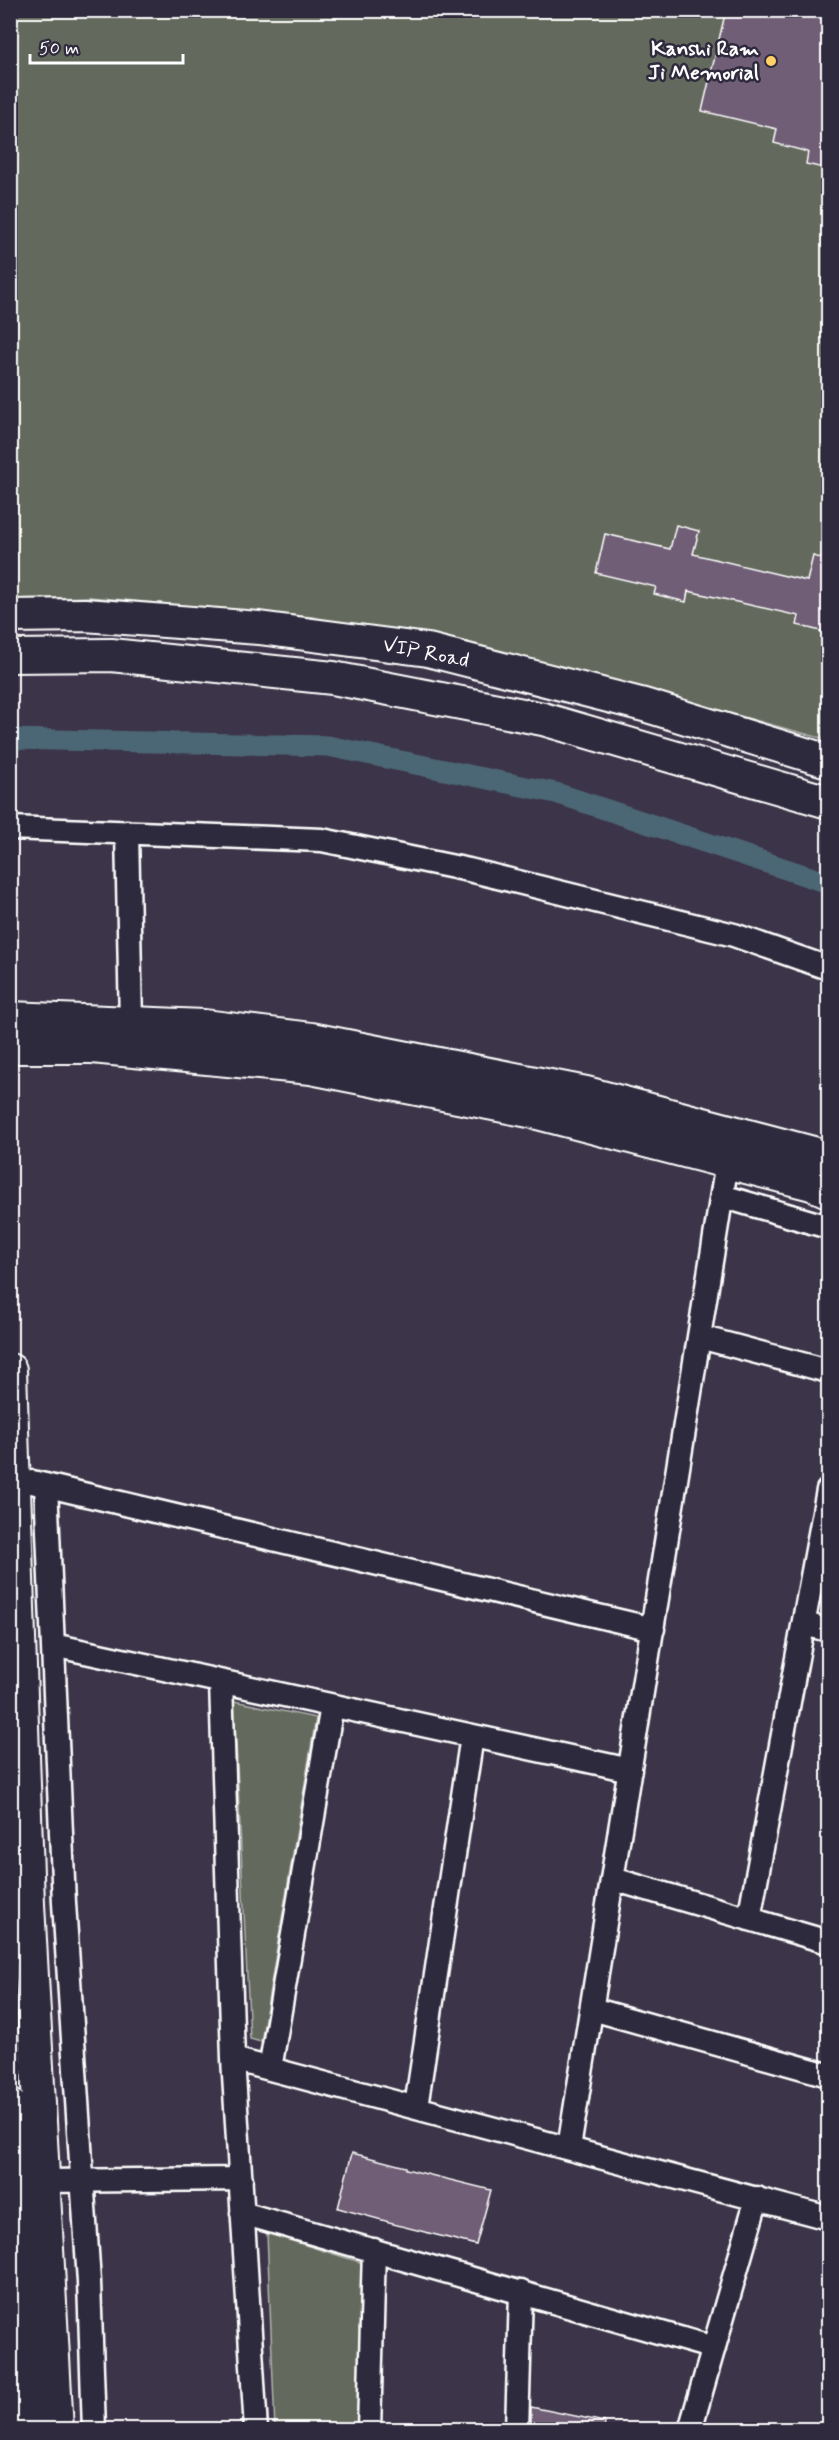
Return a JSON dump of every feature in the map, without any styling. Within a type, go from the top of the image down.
[{"type":"street","name":"VIP Road","points":[[10,616],[85,615],[259,628],[428,650],[644,705],[828,761]]},
{"type":"street","name":"VIP Road","points":[[10,656],[111,656],[333,678],[543,719],[828,802]]},
{"type":"street","points":[[10,828],[322,840],[469,870],[735,935],[828,968]]},
{"type":"street","points":[[127,832],[131,1023]]},
{"type":"street","points":[[10,1018],[204,1026],[311,1039],[586,1093],[828,1157]]},
{"type":"street","points":[[10,1047],[92,1047],[311,1068],[534,1112],[812,1184],[828,1191]]},
{"type":"street","points":[[570,2148],[727,1162]]},
{"type":"street","points":[[722,1196],[828,1227]]},
{"type":"street","points":[[700,1337],[828,1371]]},
{"type":"street","points":[[10,1370],[28,1904],[44,2181],[28,2326],[26,2430]]},
{"type":"street","points":[[12,1477],[653,1629]]},
{"type":"street","points":[[46,1485],[64,1903],[82,2180],[94,2430]]},
{"type":"street","points":[[749,1919],[828,1490]]},
{"type":"street","points":[[804,1624],[828,1630]]},
{"type":"street","points":[[53,1645],[630,1770]]},
{"type":"street","points":[[221,1682],[233,2059],[256,2430]]},
{"type":"street","points":[[270,2069],[332,1706]]},
{"type":"street","points":[[416,2108],[472,1736]]},
{"type":"street","points":[[612,1879],[828,1942]]},
{"type":"street","points":[[592,2009],[828,2074]]},
{"type":"street","points":[[233,2059],[828,2218]]},
{"type":"street","points":[[10,2105],[13,2202],[28,2326],[57,2430]]},
{"type":"street","points":[[13,2202],[44,2181],[240,2179]]},
{"type":"street","points":[[690,2430],[757,2198]]},
{"type":"street","points":[[242,2212],[714,2348]]},
{"type":"street","points":[[369,2430],[374,2250]]},
{"type":"street","points":[[517,2430],[521,2292]]},
{"type":"green space","points":[[10,11],[828,11],[828,740],[552,665],[312,617],[90,597],[11,599]]},
{"type":"green space","points":[[234,1701],[316,1718],[261,2042],[250,2039]]},
{"type":"green space","points":[[267,2233],[363,2263],[358,2429],[275,2429]]},
{"type":"building","name":"Kanshi Ram Ji Memorial","points":[[726,10],[828,10],[828,169],[806,164],[808,152],[774,143],[777,129],[702,111]]},
{"type":"building","points":[[676,525],[699,531],[693,554],[807,581],[813,556],[828,560],[828,633],[797,625],[799,616],[688,591],[686,602],[654,594],[656,587],[596,573],[605,534],[670,549]]},
{"type":"building","points":[[352,2153],[491,2190],[476,2245],[338,2208]]},
{"type":"building","points":[[531,2407],[605,2422],[604,2430],[531,2430]]},
{"type":"waterway","points":[[10,739],[328,746],[556,793],[828,883]]},
{"type":"place","name":"Kanshi Ram Ji Memorial","points":[[771,61]]}]
